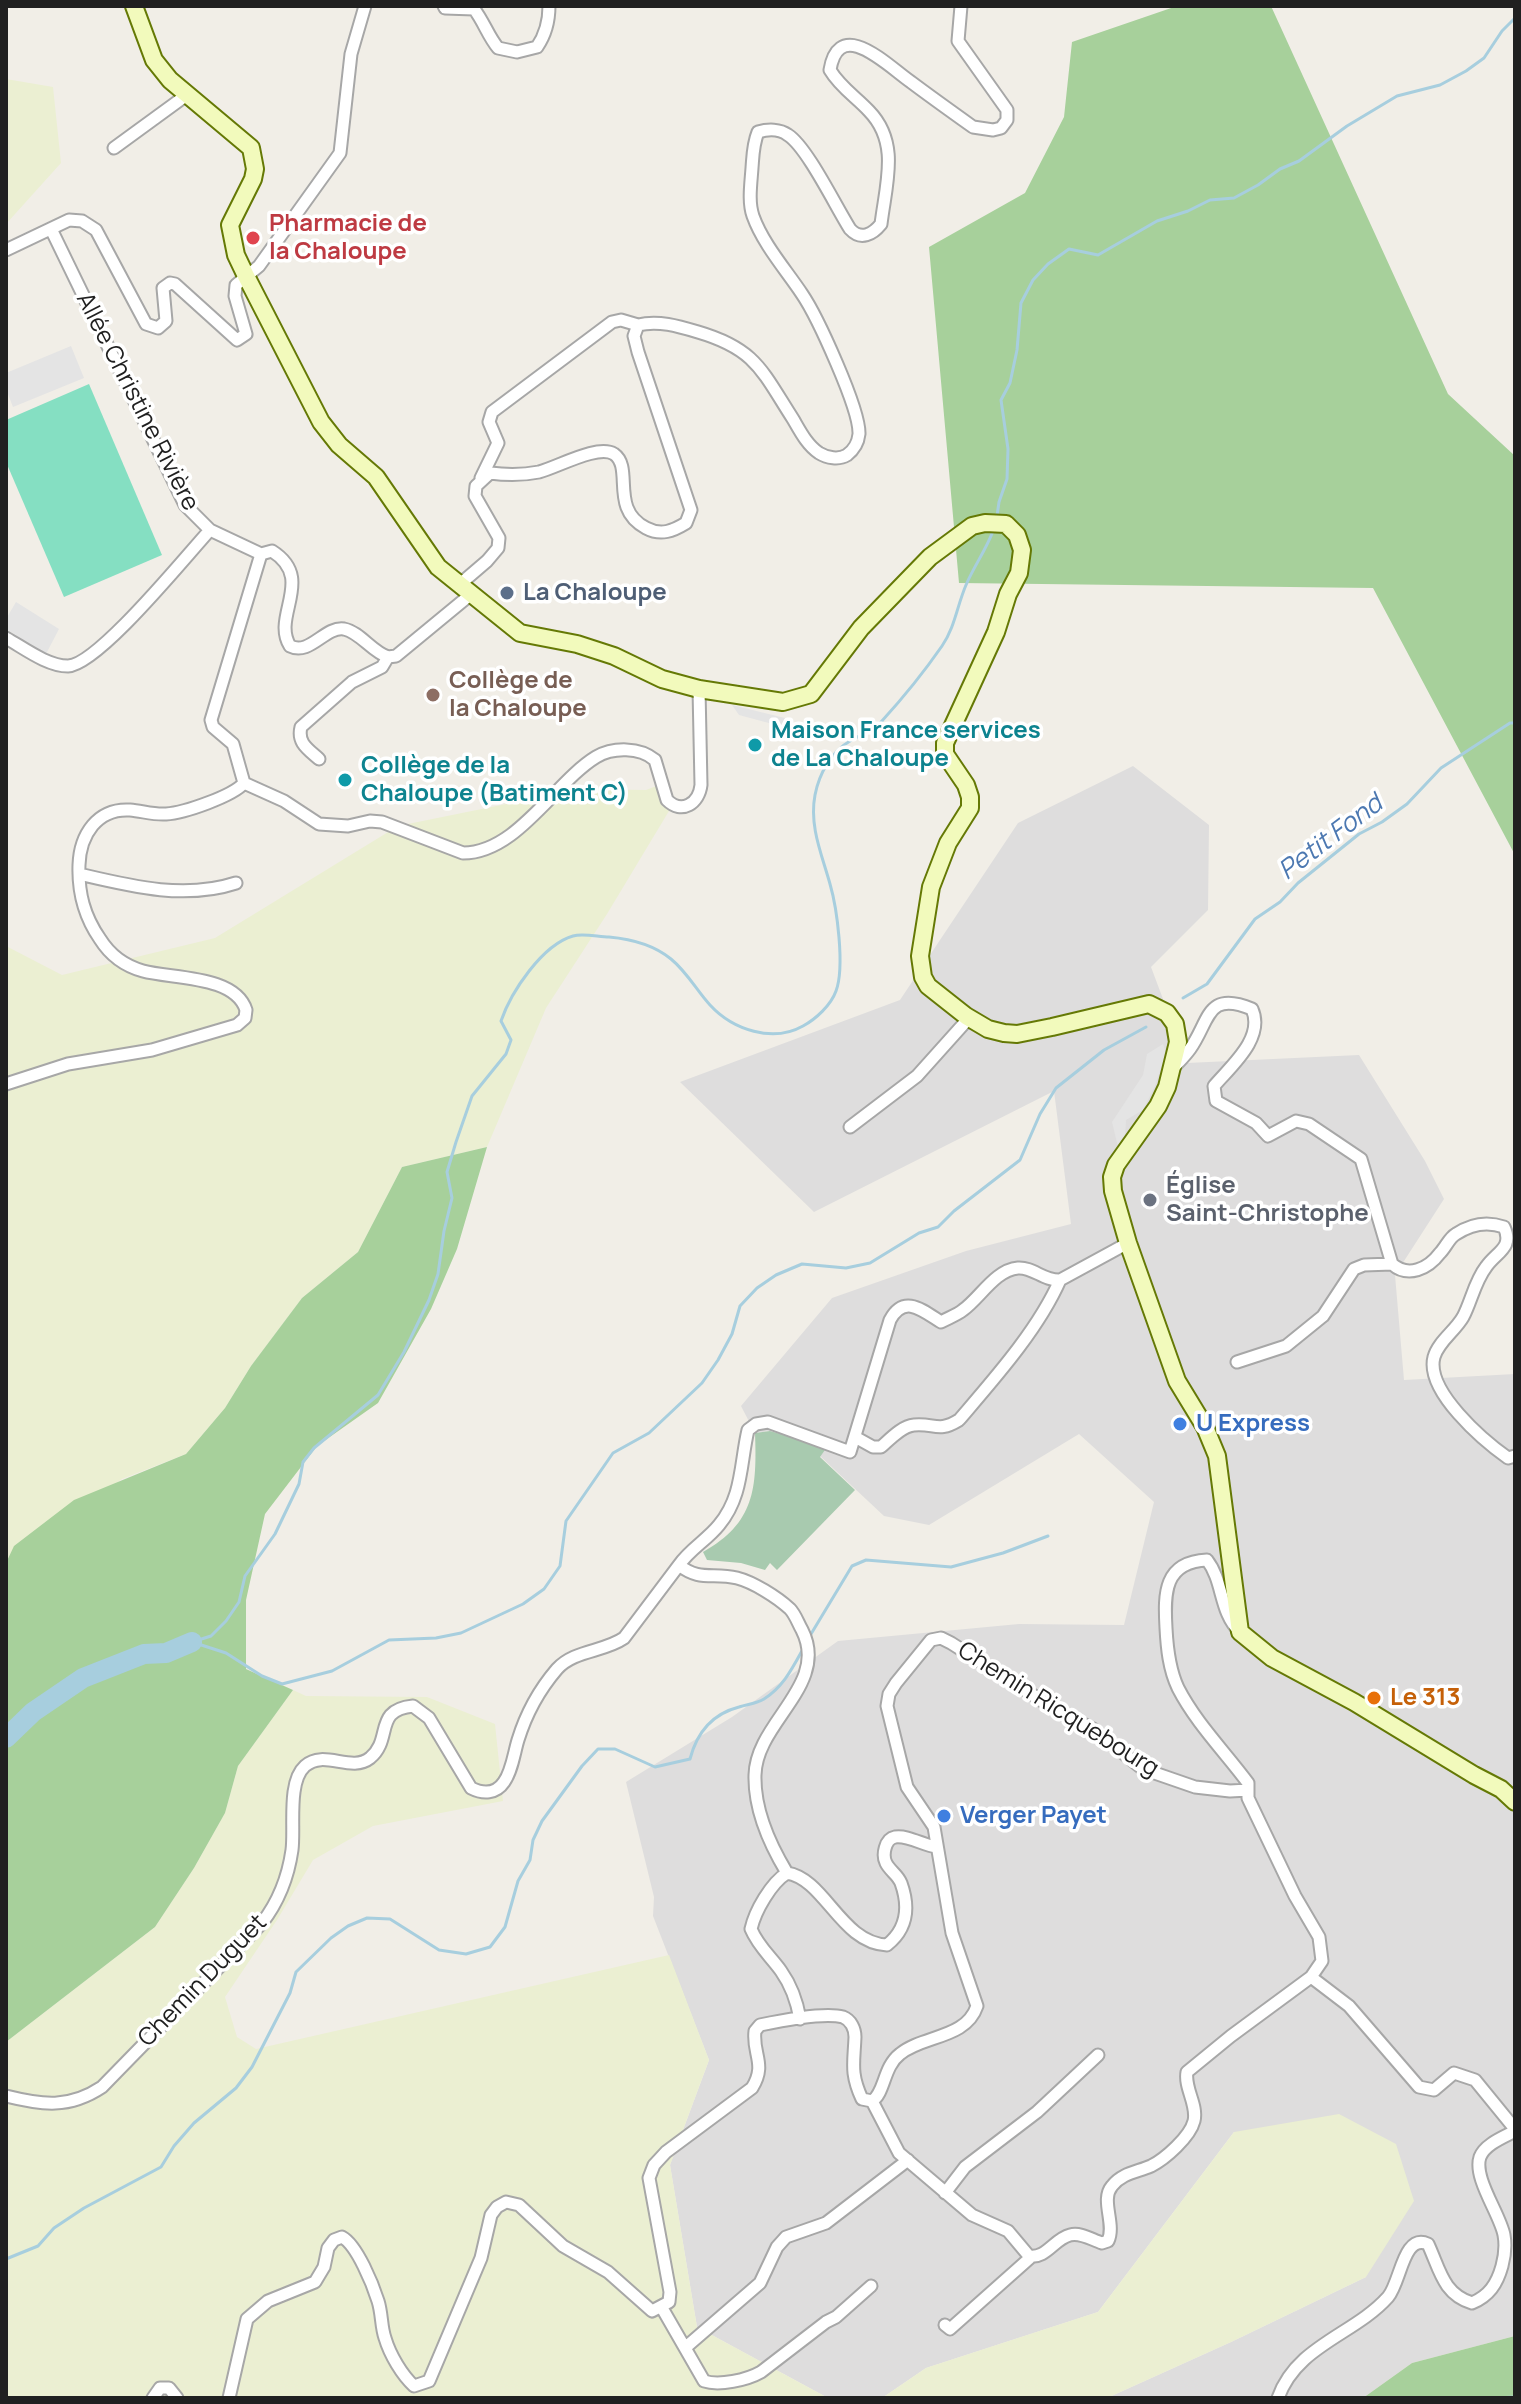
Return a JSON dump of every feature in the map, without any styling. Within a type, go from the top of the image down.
[{"type":"main road","points":[[134,6],[154,60],[170,80],[251,148],[255,169],[253,179],[230,225],[236,255],[321,422],[339,445],[376,477],[438,567],[520,633],[577,644],[614,656],[662,679],[699,689],[783,702],[811,694],[861,628],[901,585],[958,535],[972,526],[985,523],[1006,524],[1017,535],[1022,550],[1019,573],[1008,594],[996,632],[945,743],[945,754],[966,785],[970,808],[948,843],[931,887],[920,956],[923,977],[928,986],[988,1029],[1017,1034],[1149,1004],[1167,1013],[1175,1024],[1178,1042],[1173,1068],[1158,1106],[1122,1155],[1112,1177],[1113,1191],[1177,1381],[1205,1427],[1217,1456],[1240,1632],[1272,1658],[1354,1702],[1501,1789],[1515,1802]]},
{"type":"street","points":[[6,250],[69,220],[77,220],[96,230],[142,319],[152,328],[163,326],[166,321],[163,288],[170,283],[175,284],[237,340],[242,339],[246,334],[245,327],[234,289],[259,266],[340,153],[351,54],[365,6]]},
{"type":"street","points":[[444,6],[474,9],[498,48],[517,52],[537,47],[547,28],[549,6]]},
{"type":"street","points":[[319,759],[302,744],[299,736],[301,727],[352,682],[382,667],[388,657],[396,656],[465,590],[498,548],[499,538],[475,496],[476,486],[498,443],[488,419],[492,412],[612,322],[621,320],[638,325],[647,322],[674,325],[728,342],[744,351],[764,374],[809,445],[820,454],[833,458],[843,458],[852,451],[857,444],[857,419],[816,314],[752,214],[754,142],[758,132],[785,132],[794,139],[854,234],[864,236],[874,233],[881,224],[889,145],[884,128],[836,80],[830,70],[832,58],[839,49],[849,45],[874,52],[973,127],[1001,128],[1007,120],[1007,110],[958,41],[961,6]]},
{"type":"street","points":[[114,148],[188,94]]},
{"type":"street","name":"Allée Christine Rivière","points":[[51,229],[185,505],[210,530],[261,554],[272,551],[289,567],[291,602],[285,632],[290,646],[296,649],[305,647],[340,629],[348,630],[380,655],[388,657]]},
{"type":"street","points":[[481,479],[490,473],[537,472],[599,450],[611,452],[618,458],[626,507],[635,521],[649,530],[663,532],[686,523],[691,510],[638,352],[634,336],[638,325]]},
{"type":"street","points":[[6,638],[52,663],[77,665],[103,646],[210,530]]},
{"type":"street","points":[[244,783],[233,744],[213,727],[211,720],[261,554]]},
{"type":"street","points":[[244,783],[284,801],[319,824],[334,827],[382,822],[463,853],[472,853],[499,841],[524,823],[594,758],[613,751],[635,751],[655,760],[671,805],[682,807],[695,801],[700,796],[701,785],[699,689]]},
{"type":"street","points":[[6,1084],[68,1064],[152,1050],[237,1025],[245,1018],[246,1010],[239,998],[214,984],[141,971],[115,957],[104,946],[86,915],[81,900],[79,874],[80,851],[86,834],[97,819],[121,810],[171,813],[233,793],[244,783]]},
{"type":"street","points":[[79,874],[129,886],[167,890],[199,891],[236,883]]},
{"type":"street","points":[[1173,1068],[1191,1048],[1207,1014],[1220,1003],[1238,1003],[1252,1009],[1257,1020],[1252,1037],[1246,1050],[1214,1086],[1216,1101],[1256,1123],[1268,1136],[1296,1121],[1309,1124],[1361,1159],[1392,1264],[1400,1271],[1410,1272],[1425,1267],[1440,1254],[1453,1235],[1472,1226],[1491,1223],[1504,1227],[1508,1235],[1506,1247],[1486,1266],[1462,1319],[1433,1359],[1434,1373],[1463,1421],[1508,1458],[1515,1456]]},
{"type":"street","points":[[850,1127],[917,1076],[969,1018]]},
{"type":"street","points":[[787,1873],[765,1830],[755,1775],[764,1742],[809,1666],[810,1650],[806,1638],[792,1611],[740,1578],[701,1577],[679,1565],[689,1551],[717,1528],[732,1507],[742,1477],[748,1430],[756,1424],[768,1422],[850,1452],[896,1310],[914,1306],[941,1322],[962,1312],[1001,1275],[1013,1269],[1024,1268],[1051,1281],[1060,1280],[1128,1243]]},
{"type":"street","points":[[1237,1362],[1286,1346],[1323,1316],[1354,1269],[1364,1265],[1392,1264]]},
{"type":"street","points":[[855,1437],[873,1447],[881,1447],[914,1425],[945,1429],[959,1420],[1035,1324],[1060,1280]]},
{"type":"street","points":[[945,2325],[950,2329],[1031,2257],[1040,2255],[1070,2235],[1081,2235],[1102,2243],[1108,2241],[1111,2233],[1108,2196],[1111,2187],[1127,2174],[1153,2165],[1181,2140],[1194,2123],[1187,2072],[1311,1977],[1322,1961],[1319,1937],[1295,1896],[1248,1798],[1248,1783],[1191,1710],[1177,1685],[1167,1653],[1164,1595],[1180,1567],[1193,1561],[1207,1560],[1214,1569],[1229,1621],[1240,1632]]},
{"type":"street","name":"Chemin Duguet","points":[[6,2096],[70,2104],[85,2099],[102,2087],[262,1923],[275,1906],[284,1884],[292,1849],[295,1790],[299,1772],[308,1763],[323,1759],[354,1763],[364,1761],[377,1750],[390,1713],[400,1707],[413,1706],[429,1718],[471,1788],[488,1793],[498,1789],[506,1780],[523,1724],[536,1697],[559,1667],[572,1658],[624,1638],[679,1565]]},
{"type":"street","name":"Chemin Ricquebourg","points":[[872,2101],[879,2095],[886,2071],[896,2057],[908,2048],[955,2030],[971,2018],[978,2001],[952,1933],[934,1827],[907,1787],[887,1706],[889,1694],[896,1683],[931,1640],[941,1638],[1061,1713],[1093,1729],[1143,1769],[1195,1787],[1248,1790]]},
{"type":"street","points":[[800,2019],[797,2002],[782,1972],[751,1929],[753,1920],[778,1879],[787,1873],[795,1874],[861,1937],[874,1944],[887,1945],[904,1927],[906,1915],[901,1885],[884,1855],[889,1839],[898,1836],[937,1847]]},
{"type":"street","points":[[1278,2398],[1292,2373],[1311,2352],[1388,2297],[1402,2272],[1406,2254],[1414,2243],[1428,2244],[1449,2291],[1458,2299],[1472,2303],[1488,2294],[1500,2273],[1506,2248],[1479,2169],[1480,2157],[1496,2141],[1515,2130],[1475,2080],[1454,2073],[1434,2090],[1419,2087],[1349,2006],[1311,1977]]},
{"type":"street","points":[[229,2398],[247,2319],[268,2301],[315,2282],[324,2267],[328,2248],[334,2240],[342,2237],[364,2266],[378,2302],[385,2338],[408,2380],[414,2386],[429,2381],[481,2258],[491,2215],[506,2202],[519,2205],[563,2246],[608,2272],[644,2306],[652,2311],[662,2308],[669,2302],[670,2292],[649,2185],[654,2165],[666,2152],[752,2088],[761,2065],[754,2039],[760,2025],[843,2017],[852,2024],[855,2035],[852,2058],[855,2084],[862,2099],[872,2101],[899,2153],[972,2215],[1004,2228],[1031,2257]]},
{"type":"street","points":[[945,2193],[965,2167],[1037,2112],[1098,2055]]},
{"type":"street","points":[[686,2347],[760,2283],[777,2247],[786,2237],[826,2223],[908,2160]]},
{"type":"street","points":[[662,2308],[704,2381],[711,2383],[753,2377],[836,2317],[871,2286]]},
{"type":"street","points":[[153,2398],[160,2388],[169,2388],[177,2398]]},
{"type":"shaded area","points":[[71,346],[84,378],[13,407],[6,389],[6,373]]},
{"type":"shaded area","points":[[16,602],[59,629],[46,654],[6,629],[6,619]]},
{"type":"shaded area","points":[[732,705],[793,720],[791,729],[739,715]]},
{"type":"shaded area","points":[[1133,766],[1209,825],[1208,910],[1151,967],[1187,1063],[1359,1055],[1425,1161],[1444,1199],[1395,1275],[1404,1380],[1515,1374],[1515,2336],[1412,2363],[1363,2398],[1107,2398],[1366,2277],[1234,2132],[1098,2312],[926,2368],[882,2398],[828,2398],[697,2327],[670,2165],[709,2060],[653,1916],[654,1897],[626,1782],[732,1717],[838,1641],[1019,1624],[1124,1625],[1154,1502],[1079,1434],[929,1525],[884,1516],[820,1456],[792,1436],[791,1439],[770,1431],[755,1433],[741,1406],[832,1298],[966,1251],[1071,1224],[1054,1091],[814,1212],[680,1082],[900,1000],[1018,823]]},
{"type":"shaded area","points":[[1163,1044],[1166,1053],[1155,1086],[1143,1110],[1126,1120],[1125,1138],[1118,1147],[1112,1122],[1143,1075],[1147,1054]]},
{"type":"green space","points":[[1177,6],[1271,6],[1448,394],[1515,456],[1515,855],[1373,588],[959,583],[929,247],[1025,193],[1064,117],[1072,42]]},
{"type":"green space","points":[[6,79],[53,87],[61,163],[6,224]]},
{"type":"green space","points":[[89,384],[162,555],[64,597],[6,462],[6,420]]},
{"type":"green space","points":[[659,785],[669,811],[546,1008],[487,1147],[402,1167],[358,1252],[302,1298],[251,1366],[225,1408],[186,1454],[122,1479],[6,1563],[6,946],[62,975],[215,938],[398,826],[580,789],[646,790]]},
{"type":"green space","points":[[487,1147],[457,1249],[431,1309],[378,1403],[317,1446],[265,1514],[246,1600],[246,1669],[293,1690],[238,1766],[225,1813],[155,1927],[6,2042],[6,1563],[14,1546],[74,1500],[186,1454],[225,1408],[251,1366],[302,1298],[358,1252],[402,1167]]},
{"type":"green space","points":[[770,1431],[827,1447],[820,1457],[855,1490],[777,1570],[770,1563],[765,1570],[741,1563],[707,1560],[703,1552],[720,1541],[743,1516],[753,1487],[755,1433]]},
{"type":"green space","points":[[293,1690],[306,1696],[427,1697],[495,1724],[503,1801],[373,1826],[313,1860],[225,1997],[237,2037],[256,2049],[669,1955],[709,2060],[670,2165],[697,2327],[828,2398],[6,2398],[6,2042],[155,1927],[225,1813],[238,1766]]},
{"type":"green space","points":[[1339,2114],[1396,2144],[1414,2201],[1366,2277],[1107,2398],[882,2398],[926,2368],[1098,2312],[1234,2132]]},
{"type":"green space","points":[[1515,2336],[1515,2398],[1363,2398],[1412,2363]]},
{"type":"waterway","points":[[997,516],[1007,479],[1008,449],[1001,400],[1010,383],[1017,350],[1021,303],[1033,280],[1048,264],[1069,249],[1098,255],[1157,221],[1210,200],[1234,198],[1280,169],[1299,161],[1347,126],[1397,96],[1440,85],[1466,71],[1484,58],[1515,18]]},
{"type":"waterway","points":[[192,1642],[211,1636],[239,1602],[245,1576],[275,1534],[299,1484],[303,1462],[314,1448],[378,1395],[404,1352],[438,1274],[452,1198],[447,1172],[456,1142],[472,1096],[506,1054],[511,1040],[501,1021],[506,1009],[539,959],[561,941],[577,935],[617,938],[642,944],[677,964],[719,1014],[742,1027],[766,1033],[791,1031],[803,1026],[818,1016],[831,1001],[839,980],[840,953],[833,895],[815,829],[814,807],[819,779],[837,751],[881,722],[942,646],[966,585],[993,531]]},
{"type":"waterway","name":"Petit Fond","points":[[1183,998],[1207,984],[1255,919],[1280,902],[1298,883],[1359,834],[1407,804],[1441,768],[1510,723],[1515,723]]},
{"type":"waterway","name":"Petit Fond","points":[[192,1642],[226,1653],[262,1676],[282,1684],[332,1671],[389,1640],[436,1638],[461,1633],[523,1604],[544,1589],[560,1566],[566,1521],[613,1453],[649,1433],[702,1383],[732,1334],[740,1306],[757,1288],[776,1275],[802,1264],[846,1268],[870,1263],[919,1233],[938,1227],[1020,1160],[1040,1114],[1056,1088],[1104,1050],[1146,1027]]},
{"type":"waterway","points":[[808,1639],[852,1566],[866,1560],[951,1567],[1003,1553],[1048,1536]]},
{"type":"waterway","points":[[6,1738],[33,1712],[83,1678],[144,1654],[166,1653],[192,1642]]},
{"type":"waterway","points":[[6,2259],[38,2246],[54,2228],[84,2208],[161,2167],[194,2123],[236,2088],[252,2067],[290,1993],[296,1972],[331,1938],[367,1918],[390,1919],[439,1950],[466,1954],[490,1947],[505,1927],[518,1881],[530,1860],[533,1840],[542,1821],[598,1749],[615,1749],[655,1767],[690,1759],[701,1733],[713,1719],[771,1694],[803,1649]]},
{"type":"waterway","points":[[1496,2398],[1515,2397]]},
{"type":"place","name":"Pharmacie de la Chaloupe","points":[[253,238]]},
{"type":"place","name":"La Chaloupe","points":[[507,593]]},
{"type":"place","name":"Collège de la Chaloupe","points":[[433,695]]},
{"type":"place","name":"Maison France services de La Chaloupe","points":[[755,745]]},
{"type":"place","name":"Collège de la Chaloupe (Batiment C)","points":[[345,780]]},
{"type":"place","name":"Église Saint-Christophe","points":[[1150,1200]]},
{"type":"place","name":"U Express","points":[[1180,1424]]},
{"type":"place","name":"Le 313","points":[[1374,1698]]},
{"type":"place","name":"Verger Payet","points":[[944,1816]]}]
